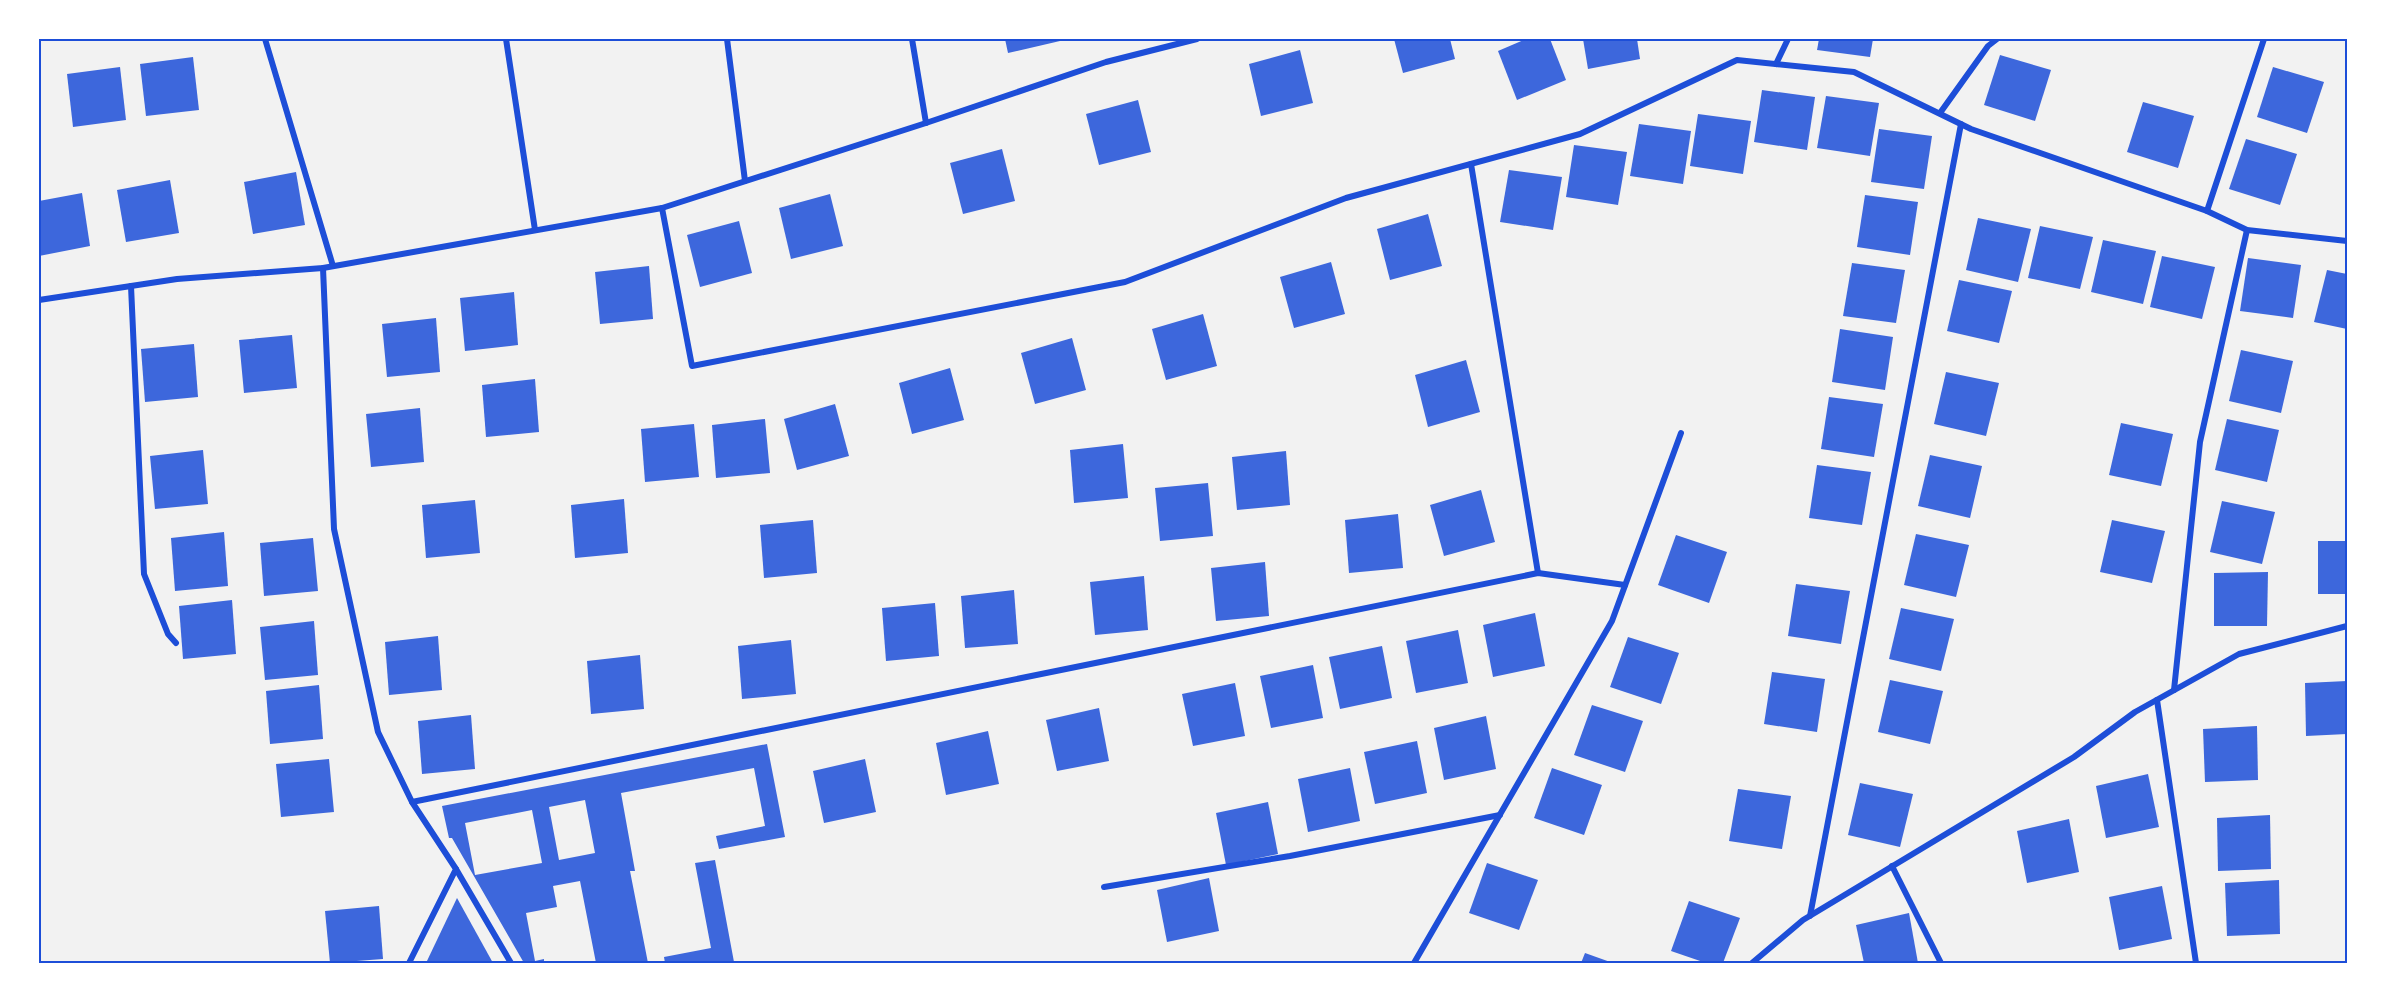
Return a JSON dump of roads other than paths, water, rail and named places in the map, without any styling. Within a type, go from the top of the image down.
[{"type":"street","points":[[265,39],[333,266]]},
{"type":"street","points":[[506,39],[535,230]]},
{"type":"street","points":[[727,39],[745,181]]},
{"type":"street","points":[[912,39],[926,123]]},
{"type":"street","points":[[39,300],[177,279],[323,268],[662,208],[1106,63],[1197,39]]},
{"type":"street","points":[[1776,64],[1788,39]]},
{"type":"street","points":[[1940,113],[1988,46],[1997,39]]},
{"type":"street","points":[[2207,211],[2264,39]]},
{"type":"street","points":[[662,208],[692,366],[1125,282],[1346,198],[1580,134],[1737,60],[1854,72],[1961,124],[2207,211],[2247,230],[2347,241]]},
{"type":"street","points":[[1810,916],[1961,124]]},
{"type":"street","points":[[1471,164],[1538,573]]},
{"type":"street","points":[[2174,690],[2200,442],[2247,230]]},
{"type":"street","points":[[323,268],[334,529],[378,732],[412,802],[456,869],[511,963]]},
{"type":"street","points":[[131,286],[144,574],[168,634],[176,643]]},
{"type":"street","points":[[1414,963],[1612,621],[1681,433]]},
{"type":"street","points":[[412,802],[1538,573],[1625,585]]},
{"type":"street","points":[[1752,963],[1810,916],[2074,757],[2135,712],[2239,654],[2347,626]]},
{"type":"street","points":[[2157,700],[2196,963]]},
{"type":"street","points":[[1104,887],[1290,856],[1500,814]]},
{"type":"street","points":[[1892,866],[1941,963]]},
{"type":"street","points":[[409,963],[456,869]]}]
